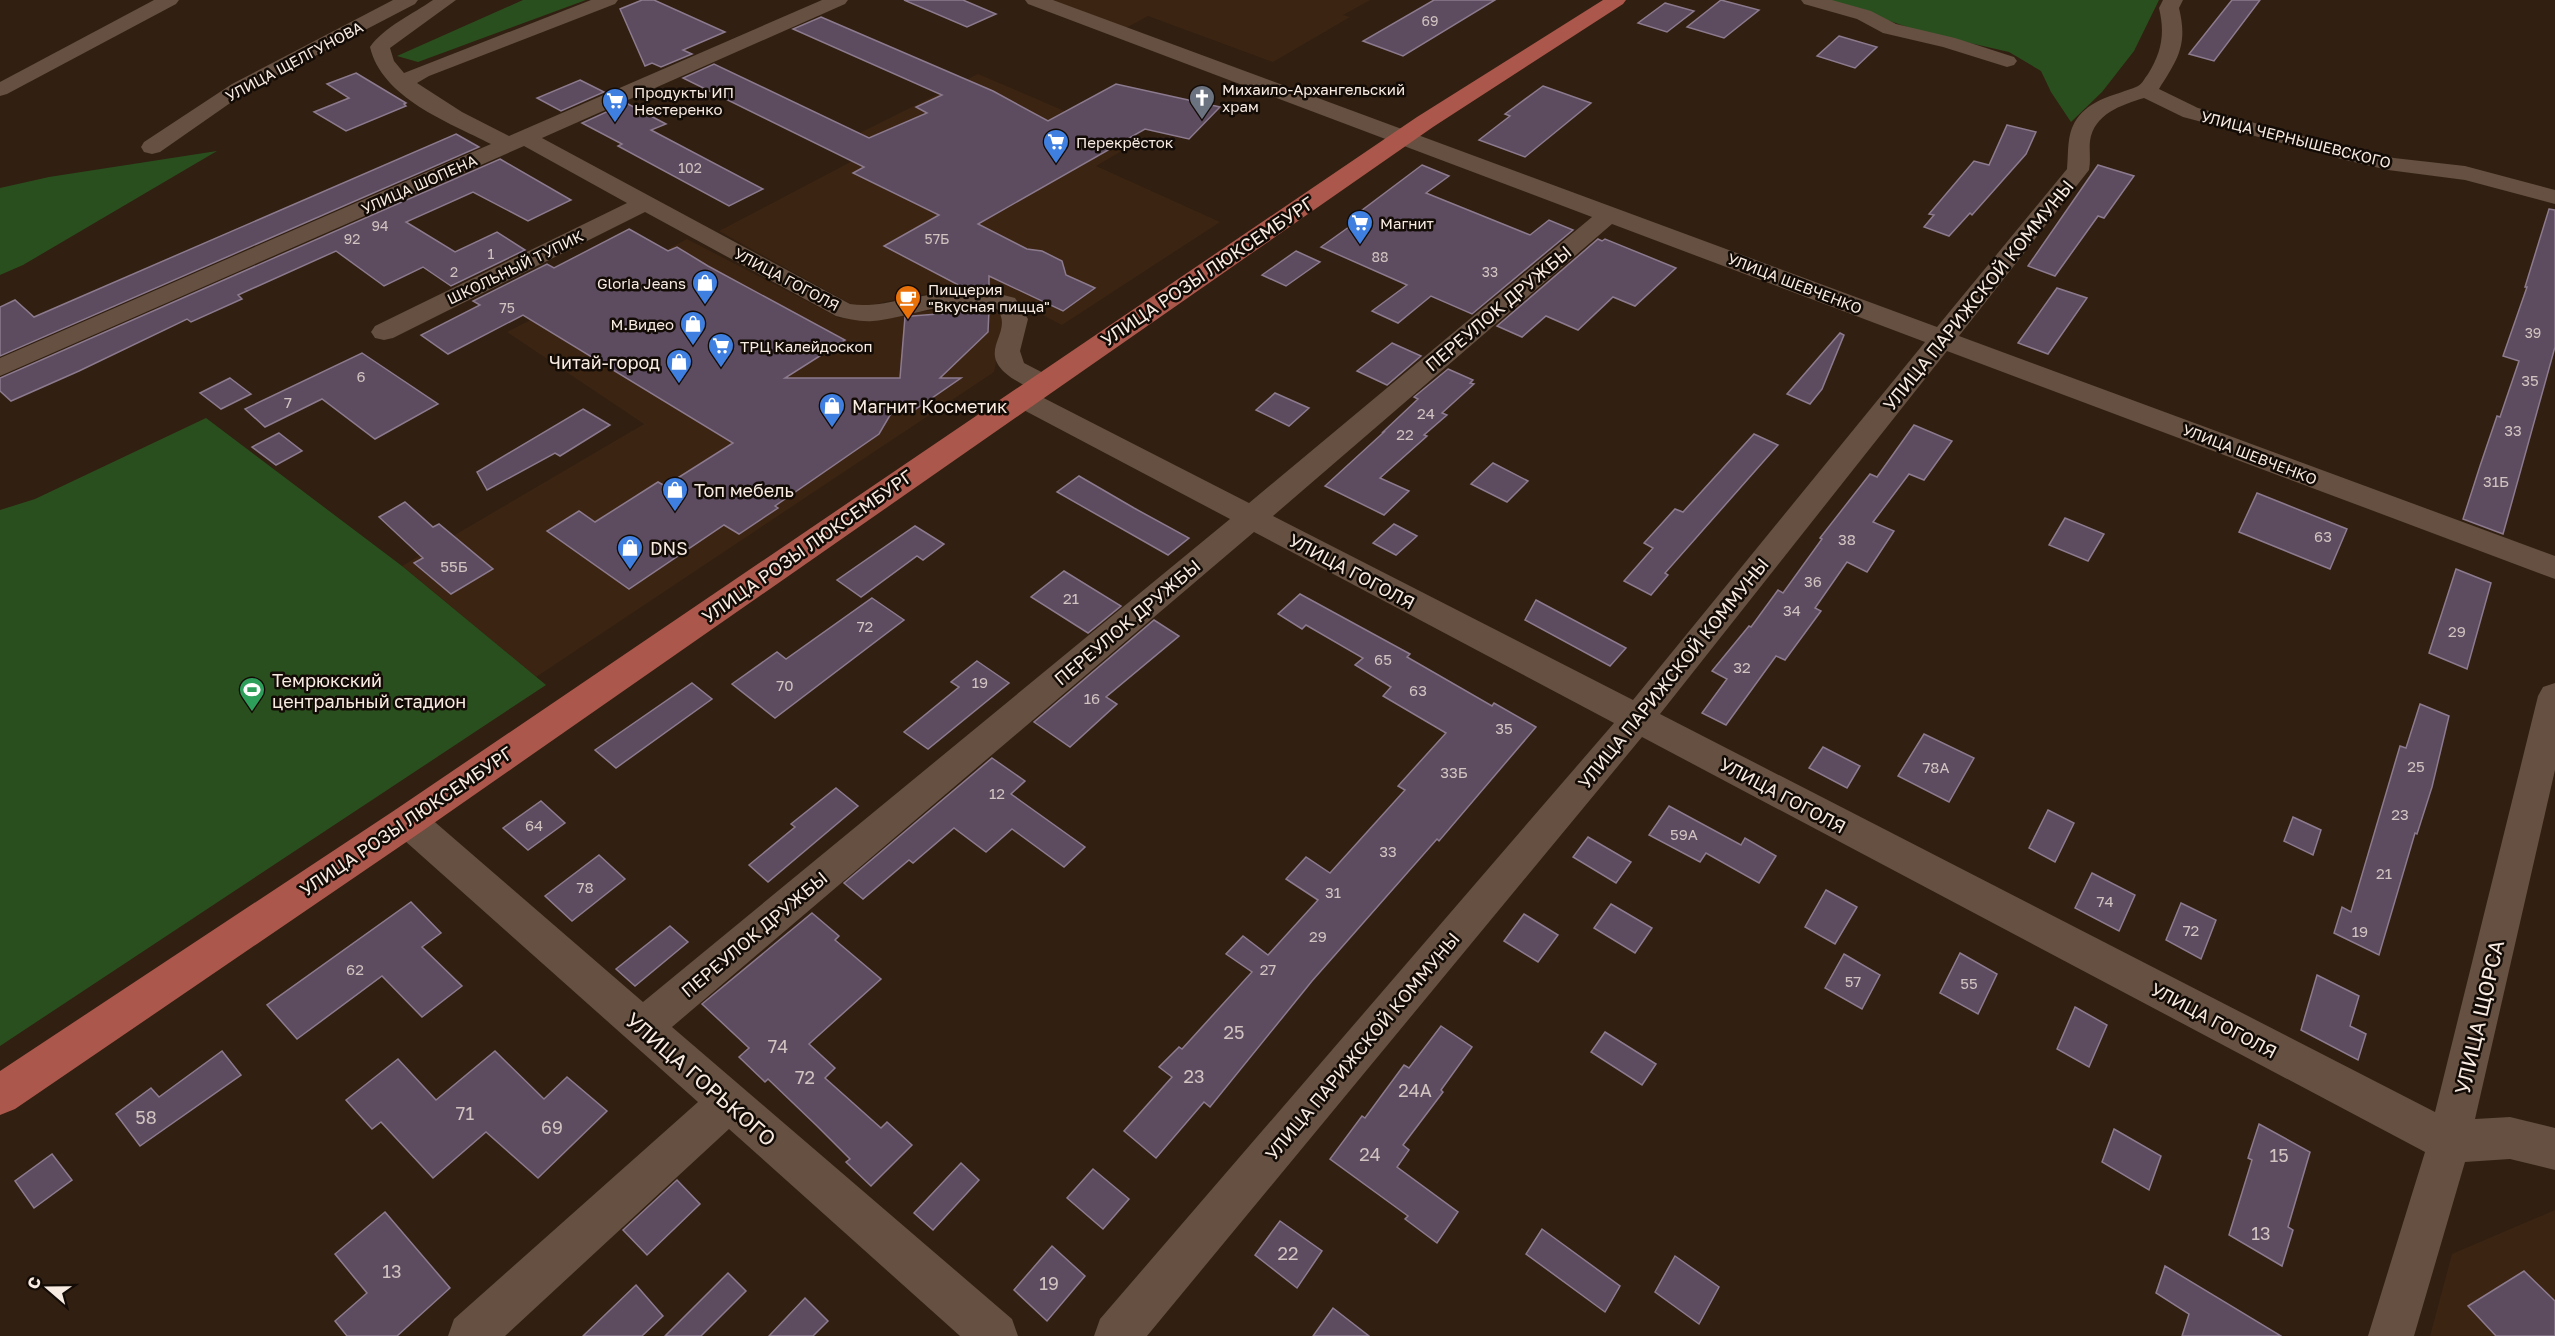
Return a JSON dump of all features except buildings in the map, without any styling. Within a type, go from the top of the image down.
[{"type":"main road","name":"УЛИЦА РОЗЫ ЛЮКСЕМБУРГ","points":[[0,1095],[408,821],[1404,137],[1616,0]]},
{"type":"street","points":[[0,90],[169,0]]},
{"type":"street","name":"УЛИЦА ЩЕЛГУНОВА","points":[[152,147],[239,88],[408,0]]},
{"type":"street","name":"УЛИЦА ГОГОЛЯ","points":[[446,0],[388,39],[380,47],[380,56],[385,67],[402,83],[429,101],[645,203],[841,309],[871,313],[951,299],[985,297],[1006,304],[1014,313],[1015,325],[1007,353],[1013,368],[1032,391],[1251,518],[2449,1142]]},
{"type":"street","points":[[402,83],[422,72],[608,0]]},
{"type":"street","name":"УЛИЦА ШОПЕНА","points":[[0,368],[838,0]]},
{"type":"street","name":"УЛИЦА ШЕВЧЕНКО","points":[[1035,0],[2555,568]]},
{"type":"street","points":[[1811,0],[1864,15],[1890,29],[1948,42],[2007,61]]},
{"type":"street","points":[[2147,91],[2168,58],[2174,28],[2169,8],[2173,0]]},
{"type":"street","name":"УЛИЦА ЧЕРНЫШЕВСКОГО","points":[[2147,91],[2163,103],[2182,111],[2278,134],[2341,153],[2407,167],[2435,168],[2463,173],[2555,197]]},
{"type":"street","name":"УЛИЦА ПАРИЖСКОЙ КОММУНЫ","points":[[1117,1336],[1637,719],[2078,170],[2081,156],[2079,141],[2088,118],[2115,99],[2147,91]]},
{"type":"street","name":"ШКОЛЬНЫЙ ТУПИК","points":[[384,332],[645,203]]},
{"type":"street","name":"ПЕРЕУЛОК ДРУЖБЫ","points":[[642,1027],[1251,518],[1609,214]]},
{"type":"street","name":"УЛИЦА ЩОРСА","points":[[2391,1336],[2449,1142],[2555,696]]},
{"type":"street","name":"УЛИЦА ГОРЬКОГО","points":[[408,821],[995,1336]]},
{"type":"street","points":[[471,1336],[728,1102]]},
{"type":"street","points":[[2449,1142],[2510,1138],[2555,1149]]},
{"type":"shaded area","points":[[1053,0],[1370,0],[1343,15],[1350,17],[1273,62],[1148,16],[1126,28]]},
{"type":"shaded area","points":[[978,74],[1137,142],[1096,166],[1220,222],[1062,325],[988,287],[911,296],[858,308],[719,231],[881,146],[858,134]]},
{"type":"shaded area","points":[[687,239],[839,318],[856,319],[980,305],[992,308],[1003,316],[1003,330],[994,372],[536,677],[402,566],[644,424],[507,332]]},
{"type":"shaded area","points":[[2555,1210],[2555,1336],[2430,1336],[2452,1254]]},
{"type":"green space","points":[[523,0],[586,0],[418,62],[397,56]]},
{"type":"green space","points":[[1828,0],[2159,0],[2134,51],[2102,92],[2071,122],[2051,92],[2041,71],[2009,52],[1922,32]]},
{"type":"green space","points":[[217,151],[23,265],[0,275],[0,188],[49,177]]},
{"type":"green space","name":"Темрюкский центральный стадион","points":[[206,418],[402,566],[546,685],[0,1046],[0,510],[35,499]]},
{"type":"place","name":"Михаило-Архангельский храм","points":[[1202,121]]},
{"type":"place","name":"Продукты ИП Нестеренко","points":[[615,124]]},
{"type":"place","name":"Перекрёсток","points":[[1056,165]]},
{"type":"place","name":"Магнит","points":[[1360,246]]},
{"type":"place","name":"Gloria Jeans","points":[[705,306]]},
{"type":"place","name":"Пиццерия \"Вкусная пицца\"","points":[[908,321]]},
{"type":"place","name":"М.Видео","points":[[693,347]]},
{"type":"place","name":"ТРЦ Калейдоскоп","points":[[721,369]]},
{"type":"place","name":"Читай-город","points":[[679,385]]},
{"type":"place","name":"Магнит Косметик","points":[[832,429]]},
{"type":"place","name":"Топ мебель","points":[[675,513]]},
{"type":"place","name":"DNS","points":[[630,571]]},
{"type":"place","name":"Темрюкский центральный стадион","points":[[252,713]]}]
